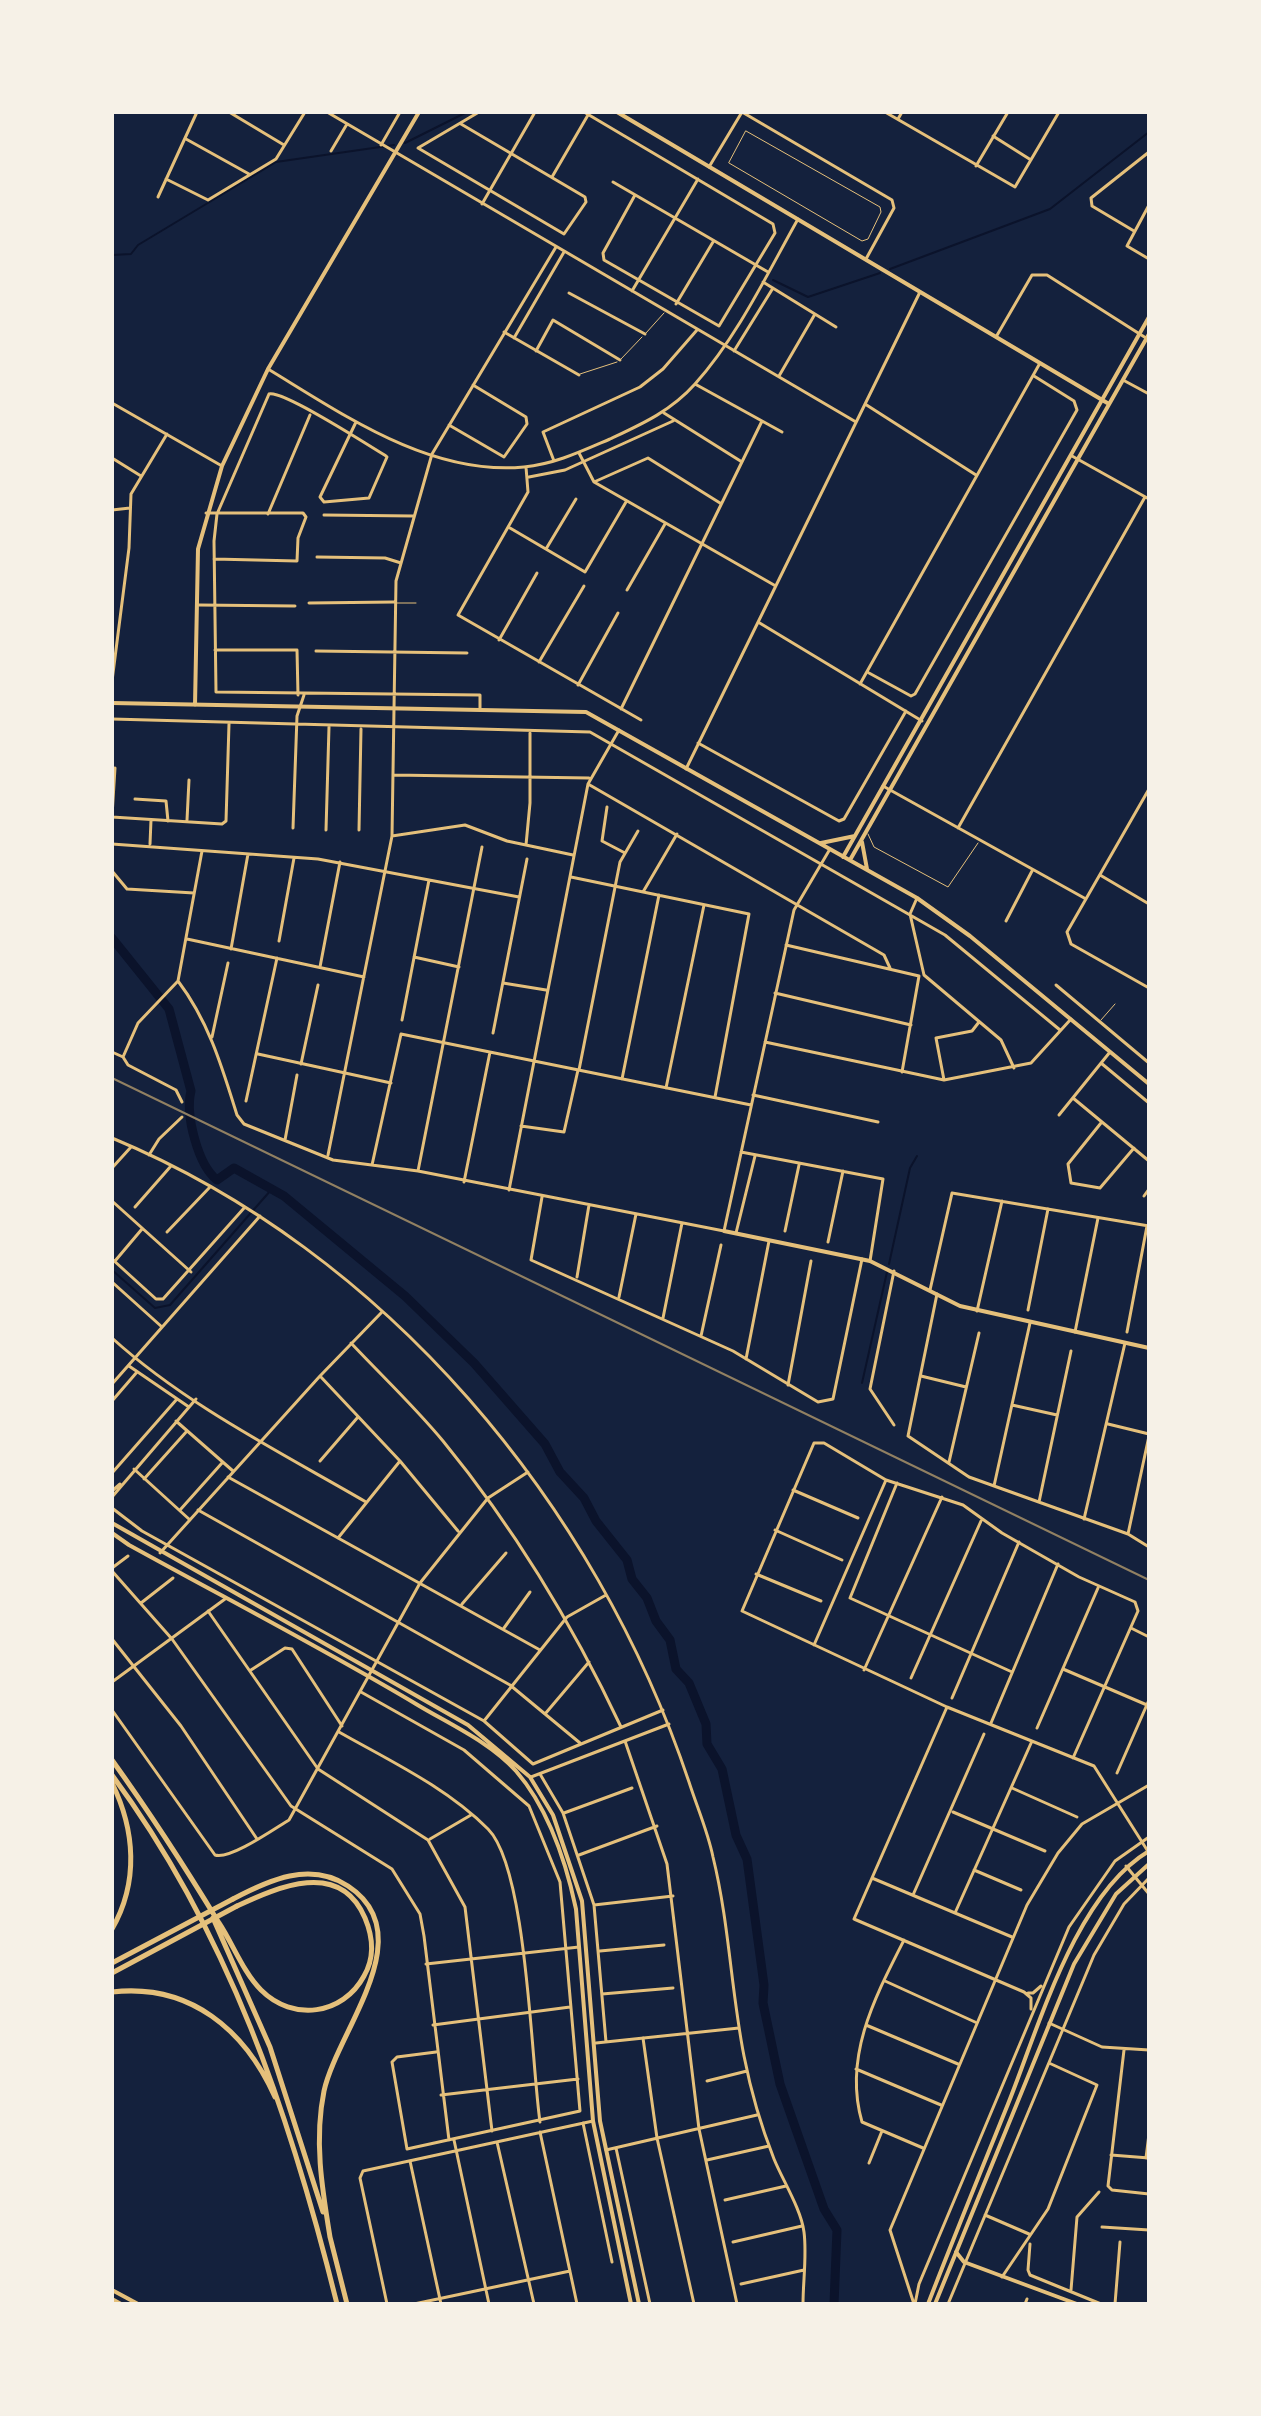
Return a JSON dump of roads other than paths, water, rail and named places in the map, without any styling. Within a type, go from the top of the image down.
[{"type":"highway","points":[[112,1760],[204,1899],[261,1989],[294,2009],[333,2007],[352,1993],[366,1974],[373,1949],[370,1931],[352,1899],[334,1887],[320,1883],[283,1885],[237,1906],[179,1937],[112,1973]]},
{"type":"highway","points":[[112,1775],[178,1877],[221,1956],[254,2030],[287,2124],[337,2304]]},
{"type":"highway","points":[[112,1783],[129,1828],[132,1866],[127,1892],[112,1929]]},
{"type":"highway","points":[[112,1963],[233,1899],[297,1873],[320,1874],[337,1879],[354,1890],[374,1921],[378,1937],[376,1969],[332,2067],[320,2116],[318,2153],[330,2237]]},
{"type":"highway","points":[[204,1899],[270,2047],[299,2128],[347,2304]]},
{"type":"highway","points":[[112,1992],[152,1993],[184,2002],[224,2024],[254,2055],[287,2124]]},
{"type":"street","points":[[158,197],[197,112]]},
{"type":"street","points":[[229,112],[284,145]]},
{"type":"street","points":[[166,179],[205,201],[276,159],[305,112]]},
{"type":"street","points":[[327,112],[856,422]]},
{"type":"street","points":[[384,146],[400,112]]},
{"type":"street","points":[[195,705],[198,549],[222,466],[268,369],[419,112]]},
{"type":"street","points":[[461,124],[586,199],[564,234],[418,148],[479,112]]},
{"type":"street","points":[[482,204],[534,114],[528,112]]},
{"type":"street","points":[[617,112],[1109,404]]},
{"type":"street","points":[[709,167],[742,112],[892,200],[894,208],[866,259]]},
{"type":"street","points":[[885,112],[1015,187],[1059,112]]},
{"type":"street","points":[[898,119],[902,112]]},
{"type":"street","points":[[976,166],[1008,112]]},
{"type":"street","points":[[552,177],[586,113],[773,224],[776,229],[719,326],[637,282],[602,256],[635,195]]},
{"type":"street","points":[[331,151],[347,124]]},
{"type":"street","points":[[993,136],[1032,161]]},
{"type":"street","points":[[185,138],[249,174]]},
{"type":"street","points":[[1134,231],[1092,206],[1091,198],[1149,152]]},
{"type":"street","points":[[632,291],[698,179]]},
{"type":"street","points":[[613,182],[768,272]]},
{"type":"street","points":[[1147,259],[1127,248],[1149,205]]},
{"type":"street","points":[[268,369],[356,422],[432,454],[480,466],[526,467],[555,462],[664,413],[695,384],[725,346],[798,219]]},
{"type":"street","points":[[676,304],[714,241]]},
{"type":"street","points":[[328,1155],[392,836],[394,602],[401,563],[432,454],[556,247]]},
{"type":"street","points":[[514,338],[564,252]]},
{"type":"street","points":[[850,860],[1148,336],[1039,273],[1032,275],[996,337]]},
{"type":"street","points":[[763,282],[836,327]]},
{"type":"street","points":[[734,351],[773,288]]},
{"type":"street","points":[[686,769],[920,292]]},
{"type":"street","points":[[569,293],[645,334]]},
{"type":"street","points":[[778,377],[815,314]]},
{"type":"street","points":[[843,857],[1149,317]]},
{"type":"street","points":[[536,351],[553,320],[620,360]]},
{"type":"street","points":[[555,462],[543,432],[640,387],[663,369],[697,330]]},
{"type":"street","points":[[504,332],[579,375]]},
{"type":"street","points":[[860,684],[869,673],[1040,363]]},
{"type":"street","points":[[869,673],[911,696],[915,694],[1077,410],[1074,401],[1034,376]]},
{"type":"street","points":[[1123,380],[1149,394]]},
{"type":"street","points":[[695,384],[782,432]]},
{"type":"street","points":[[449,425],[504,457],[528,420],[473,385]]},
{"type":"street","points":[[356,422],[350,435],[321,500],[366,500],[387,457],[350,435],[311,413],[279,393],[269,394],[217,514],[214,559],[216,692],[480,695],[480,710]]},
{"type":"street","points":[[112,403],[222,466]]},
{"type":"street","points":[[865,404],[978,476]]},
{"type":"street","points":[[268,514],[311,413]]},
{"type":"street","points":[[664,413],[742,463]]},
{"type":"street","points":[[529,477],[584,462],[673,421]]},
{"type":"street","points":[[621,709],[762,421]]},
{"type":"street","points":[[113,681],[129,548],[131,494],[167,434]]},
{"type":"street","points":[[579,453],[594,482],[775,586]]},
{"type":"street","points":[[958,828],[1147,498],[1071,455]]},
{"type":"street","points":[[112,458],[141,476]]},
{"type":"street","points":[[594,482],[648,458],[722,504]]},
{"type":"street","points":[[526,467],[528,492],[510,528],[459,611],[460,618],[641,720]]},
{"type":"street","points":[[546,549],[576,499]]},
{"type":"street","points":[[510,528],[585,572],[626,502]]},
{"type":"street","points":[[112,510],[130,508]]},
{"type":"street","points":[[206,513],[305,514],[298,538],[297,561],[214,559]]},
{"type":"street","points":[[324,515],[413,516]]},
{"type":"street","points":[[627,590],[665,524]]},
{"type":"street","points":[[317,557],[385,558],[401,563]]},
{"type":"street","points":[[499,640],[537,573]]},
{"type":"street","points":[[538,662],[584,586]]},
{"type":"street","points":[[309,603],[394,602]]},
{"type":"street","points":[[196,605],[295,606]]},
{"type":"street","points":[[578,685],[618,613]]},
{"type":"street","points":[[758,622],[927,724]]},
{"type":"street","points":[[215,650],[297,650],[298,695]]},
{"type":"street","points":[[316,651],[467,653]]},
{"type":"street","points":[[293,828],[297,726],[304,695]]},
{"type":"street","points":[[112,703],[394,710],[570,709],[586,712],[917,898],[970,936],[1149,1084]]},
{"type":"street","points":[[698,743],[839,821],[844,819],[906,711]]},
{"type":"street","points":[[112,719],[590,732],[945,935],[1060,1030]]},
{"type":"street","points":[[115,768],[112,817],[218,824],[226,821],[229,724]]},
{"type":"street","points":[[326,830],[329,727]]},
{"type":"street","points":[[359,830],[361,728]]},
{"type":"street","points":[[509,1190],[588,784],[619,730]]},
{"type":"street","points":[[526,845],[530,731]]},
{"type":"street","points":[[393,775],[591,778]]},
{"type":"street","points":[[187,821],[189,780]]},
{"type":"street","points":[[588,784],[884,955],[890,968]]},
{"type":"street","points":[[883,786],[1086,899]]},
{"type":"street","points":[[1149,789],[1067,932],[1071,944],[1149,988]]},
{"type":"street","points":[[135,799],[166,801],[168,821]]},
{"type":"street","points":[[607,807],[602,841],[625,853]]},
{"type":"street","points":[[149,845],[151,820]]},
{"type":"street","points":[[392,836],[465,825],[526,845],[573,855]]},
{"type":"street","points":[[521,1126],[564,1132],[615,886],[625,853],[638,831]]},
{"type":"street","points":[[643,892],[677,834]]},
{"type":"street","points":[[819,843],[855,836]]},
{"type":"street","points":[[862,840],[867,870]]},
{"type":"street","points":[[112,844],[340,862],[519,897]]},
{"type":"street","points":[[418,1171],[482,847]]},
{"type":"street","points":[[724,1231],[797,903],[830,849]]},
{"type":"street","points":[[182,1102],[176,1090],[128,1065],[123,1049],[142,1018],[178,981],[202,850]]},
{"type":"street","points":[[231,949],[248,853]]},
{"type":"street","points":[[279,941],[294,857]]},
{"type":"street","points":[[493,1033],[527,859]]},
{"type":"street","points":[[320,967],[340,862]]},
{"type":"street","points":[[112,871],[127,889],[194,893]]},
{"type":"street","points":[[1006,921],[1032,871]]},
{"type":"street","points":[[1100,875],[1149,904]]},
{"type":"street","points":[[570,877],[749,914],[715,1097]]},
{"type":"street","points":[[402,1020],[429,880]]},
{"type":"street","points":[[622,1079],[659,895]]},
{"type":"street","points":[[917,898],[910,914],[924,975],[1003,1042],[1014,1068]]},
{"type":"street","points":[[666,1088],[704,905]]},
{"type":"street","points":[[187,939],[364,977]]},
{"type":"street","points":[[786,945],[919,976],[902,1072]]},
{"type":"street","points":[[414,957],[459,967]]},
{"type":"street","points":[[246,1101],[277,958]]},
{"type":"street","points":[[212,1037],[228,963]]},
{"type":"street","points":[[178,981],[197,1006],[212,1037],[240,1120],[328,1155],[333,1160],[418,1171],[862,1259],[977,1311],[1149,1348]]},
{"type":"street","points":[[503,983],[546,990]]},
{"type":"street","points":[[301,1064],[318,985]]},
{"type":"street","points":[[1056,985],[1148,1061]]},
{"type":"street","points":[[775,993],[911,1025]]},
{"type":"street","points":[[765,1042],[944,1080],[1033,1062],[1071,1019]]},
{"type":"street","points":[[944,1080],[936,1038],[972,1031],[979,1022]]},
{"type":"street","points":[[371,1167],[401,1034],[751,1105]]},
{"type":"street","points":[[112,1052],[123,1057]]},
{"type":"street","points":[[464,1182],[490,1052]]},
{"type":"street","points":[[1059,1115],[1110,1052]]},
{"type":"street","points":[[257,1053],[391,1083]]},
{"type":"street","points":[[1101,1063],[1149,1103]]},
{"type":"street","points":[[285,1140],[297,1075]]},
{"type":"street","points":[[753,1095],[878,1122]]},
{"type":"street","points":[[1073,1098],[1149,1161]]},
{"type":"street","points":[[149,1155],[159,1139],[182,1117]]},
{"type":"street","points":[[1101,1123],[1068,1164],[1071,1183],[1100,1188],[1134,1148]]},
{"type":"street","points":[[112,1138],[171,1166],[260,1216],[382,1312],[442,1368],[528,1472],[570,1532],[606,1595],[664,1710],[713,1857],[747,2071],[757,2115],[802,2226],[803,2304]]},
{"type":"street","points":[[112,1168],[131,1146]]},
{"type":"street","points":[[741,1152],[883,1179],[870,1261]]},
{"type":"street","points":[[736,1233],[755,1154]]},
{"type":"street","points":[[785,1231],[799,1163]]},
{"type":"street","points":[[135,1207],[171,1166]]},
{"type":"street","points":[[828,1242],[843,1171]]},
{"type":"street","points":[[167,1232],[210,1187]]},
{"type":"street","points":[[1144,1196],[1149,1189]]},
{"type":"street","points":[[930,1290],[952,1193],[1148,1226],[1127,1332]]},
{"type":"street","points":[[542,1197],[531,1260],[701,1336],[818,1402],[833,1399],[862,1259]]},
{"type":"street","points":[[112,1201],[191,1272]]},
{"type":"street","points":[[977,1311],[1002,1201]]},
{"type":"street","points":[[577,1278],[589,1205]]},
{"type":"street","points":[[142,1229],[113,1260],[156,1299],[168,1295],[191,1272],[245,1207]]},
{"type":"street","points":[[1028,1310],[1048,1209]]},
{"type":"street","points":[[619,1298],[636,1214]]},
{"type":"street","points":[[112,1384],[260,1216]]},
{"type":"street","points":[[1075,1332],[1098,1217]]},
{"type":"street","points":[[663,1319],[682,1223]]},
{"type":"street","points":[[746,1359],[769,1240]]},
{"type":"street","points":[[701,1336],[721,1245]]},
{"type":"street","points":[[788,1385],[811,1261]]},
{"type":"street","points":[[894,1271],[870,1389],[894,1425]]},
{"type":"street","points":[[112,1282],[162,1327]]},
{"type":"street","points":[[937,1294],[908,1436],[969,1477],[1128,1534],[1149,1547]]},
{"type":"street","points":[[160,1553],[382,1312]]},
{"type":"street","points":[[994,1486],[1030,1323]]},
{"type":"street","points":[[949,1462],[979,1333]]},
{"type":"street","points":[[112,1338],[135,1358],[260,1441],[366,1502]]},
{"type":"street","points":[[351,1343],[441,1439],[488,1498],[567,1617],[621,1727]]},
{"type":"street","points":[[1084,1519],[1125,1343]]},
{"type":"street","points":[[1039,1502],[1071,1351]]},
{"type":"street","points":[[128,1366],[189,1407]]},
{"type":"street","points":[[112,1401],[137,1372]]},
{"type":"street","points":[[320,1376],[400,1461],[459,1532]]},
{"type":"street","points":[[921,1376],[966,1387]]},
{"type":"street","points":[[112,1473],[177,1399]]},
{"type":"street","points":[[112,1491],[196,1399]]},
{"type":"street","points":[[1012,1405],[1057,1415]]},
{"type":"street","points":[[320,1461],[358,1417]]},
{"type":"street","points":[[176,1421],[233,1471]]},
{"type":"street","points":[[1108,1424],[1149,1435],[1128,1534]]},
{"type":"street","points":[[144,1479],[187,1431]]},
{"type":"street","points":[[928,2304],[1067,1961],[1099,1900],[1126,1866],[1149,1852],[1094,1766],[1073,1758],[991,1723],[947,1707],[746,1614],[742,1607],[811,1448],[819,1442],[886,1480],[963,1505],[1019,1542],[1099,1587],[1135,1602],[1138,1611],[1073,1758]]},
{"type":"street","points":[[338,1538],[400,1461]]},
{"type":"street","points":[[180,1510],[222,1463]]},
{"type":"street","points":[[134,1469],[190,1520]]},
{"type":"street","points":[[112,1710],[215,1855],[221,1858],[257,1839],[289,1820],[420,1583],[488,1498],[528,1472]]},
{"type":"street","points":[[228,1477],[462,1604],[540,1650]]},
{"type":"street","points":[[112,1497],[125,1479]]},
{"type":"street","points":[[814,1645],[886,1480]]},
{"type":"street","points":[[897,1483],[850,1598],[1012,1672]]},
{"type":"street","points":[[793,1490],[858,1518]]},
{"type":"street","points":[[864,1670],[942,1497]]},
{"type":"street","points":[[112,1508],[134,1526],[484,1721],[533,1764],[664,1710]]},
{"type":"street","points":[[198,1510],[510,1685],[580,1743]]},
{"type":"street","points":[[911,1678],[982,1519]]},
{"type":"street","points":[[112,1523],[160,1553],[371,1668],[468,1725],[516,1762],[530,1777],[553,1815],[582,1901],[602,2129],[639,2304]]},
{"type":"street","points":[[775,1530],[842,1560]]},
{"type":"street","points":[[112,1533],[225,1599],[367,1675],[481,1743],[516,1771],[543,1813],[569,1877],[579,1947],[593,2121],[631,2304]]},
{"type":"street","points":[[952,1698],[1019,1542]]},
{"type":"street","points":[[462,1604],[506,1553]]},
{"type":"street","points":[[128,1556],[112,1569],[172,1639],[296,1809],[392,1869],[420,1914],[441,2095],[489,2304]]},
{"type":"street","points":[[991,1723],[1059,1563]]},
{"type":"street","points":[[756,1574],[821,1601]]},
{"type":"street","points":[[140,1603],[173,1578]]},
{"type":"street","points":[[1037,1728],[1099,1587]]},
{"type":"street","points":[[504,1629],[530,1592]]},
{"type":"street","points":[[484,1721],[567,1617],[606,1595]]},
{"type":"street","points":[[112,1682],[225,1599]]},
{"type":"street","points":[[208,1611],[318,1769],[428,1840],[465,1907],[492,2131]]},
{"type":"street","points":[[1131,1628],[1149,1637]]},
{"type":"street","points":[[112,1639],[135,1665],[257,1839]]},
{"type":"street","points":[[251,1670],[285,1648],[294,1651],[342,1726]]},
{"type":"street","points":[[545,1714],[591,1661]]},
{"type":"street","points":[[1063,1669],[1148,1702],[1117,1773]]},
{"type":"street","points":[[361,1692],[464,1750],[529,1806],[560,1882],[580,2111],[409,2149],[404,2145],[392,2062],[397,2057],[436,2052]]},
{"type":"street","points":[[947,1707],[854,1919],[1024,1992],[1033,1993],[1043,1983]]},
{"type":"street","points":[[530,1777],[669,1724]]},
{"type":"street","points":[[339,1732],[439,1790],[490,1831],[516,1892],[540,2122]]},
{"type":"street","points":[[913,1895],[984,1734]]},
{"type":"street","points":[[955,1913],[1032,1740]]},
{"type":"street","points":[[625,1741],[657,1826],[673,1896],[699,2129],[737,2304]]},
{"type":"street","points":[[540,1774],[563,1813],[594,1905],[606,2042]]},
{"type":"street","points":[[914,2304],[890,2230],[1012,1937],[1058,1853],[1082,1824],[1116,1801],[1149,1785]]},
{"type":"street","points":[[563,1813],[632,1788]]},
{"type":"street","points":[[1012,1788],[1077,1817]]},
{"type":"street","points":[[951,1811],[1045,1851]]},
{"type":"street","points":[[428,1840],[471,1815]]},
{"type":"street","points":[[579,1855],[657,1826]]},
{"type":"street","points":[[914,2304],[919,2284],[1030,2013],[1069,1927],[1095,1885],[1115,1861],[1140,1840],[1149,1837]]},
{"type":"street","points":[[935,2304],[1049,2023],[1091,1933],[1116,1894],[1149,1864]]},
{"type":"street","points":[[1126,1866],[1149,1894]]},
{"type":"street","points":[[974,1870],[1021,1890]]},
{"type":"street","points":[[871,1877],[1012,1937]]},
{"type":"street","points":[[948,2304],[1100,1943],[1115,1917],[1149,1878]]},
{"type":"street","points":[[594,1905],[673,1896]]},
{"type":"street","points":[[426,1964],[579,1947],[586,1939]]},
{"type":"street","points":[[904,1940],[866,2025],[854,2068],[861,2118],[865,2125],[923,2148]]},
{"type":"street","points":[[599,1951],[664,1945]]},
{"type":"street","points":[[579,1947],[588,1957]]},
{"type":"street","points":[[885,1981],[975,2022]]},
{"type":"street","points":[[602,1994],[673,1988]]},
{"type":"street","points":[[1024,1992],[1032,2002],[1030,2013]]},
{"type":"street","points":[[433,2025],[570,2007]]},
{"type":"street","points":[[1049,2023],[1102,2047],[1149,2050]]},
{"type":"street","points":[[866,2025],[958,2064]]},
{"type":"street","points":[[588,2053],[596,2043],[740,2028]]},
{"type":"street","points":[[586,2032],[596,2043]]},
{"type":"street","points":[[643,2038],[657,2138],[694,2304]]},
{"type":"street","points":[[1124,2050],[1108,2186],[1112,2190],[1149,2194]]},
{"type":"street","points":[[1002,2277],[1048,2209],[1097,2085],[1049,2063]]},
{"type":"street","points":[[854,2068],[941,2105]]},
{"type":"street","points":[[707,2081],[747,2071]]},
{"type":"street","points":[[441,2095],[578,2079]]},
{"type":"street","points":[[387,2304],[360,2178],[365,2170],[593,2121],[600,2110]]},
{"type":"street","points":[[606,2150],[757,2115]]},
{"type":"street","points":[[593,2121],[602,2129]]},
{"type":"street","points":[[583,2123],[612,2262]]},
{"type":"street","points":[[869,2163],[882,2131]]},
{"type":"street","points":[[540,2132],[577,2304]]},
{"type":"street","points":[[1111,2155],[1148,2158],[1149,2134]]},
{"type":"street","points":[[497,2142],[534,2304]]},
{"type":"street","points":[[706,2160],[769,2146]]},
{"type":"street","points":[[616,2148],[650,2304]]},
{"type":"street","points":[[410,2161],[440,2301]]},
{"type":"street","points":[[725,2200],[786,2186]]},
{"type":"street","points":[[1071,2290],[1077,2217],[1099,2192]]},
{"type":"street","points":[[985,2215],[1031,2235]]},
{"type":"street","points":[[733,2242],[802,2226]]},
{"type":"street","points":[[1102,2227],[1149,2230]]},
{"type":"street","points":[[1115,2304],[1120,2242]]},
{"type":"street","points":[[1030,2244],[1030,2275],[1101,2304]]},
{"type":"street","points":[[956,2252],[964,2262],[1077,2304]]},
{"type":"street","points":[[951,2265],[964,2262]]},
{"type":"street","points":[[741,2284],[804,2270]]},
{"type":"street","points":[[414,2304],[440,2301],[570,2271]]},
{"type":"street","points":[[112,2290],[138,2304]]},
{"type":"street","points":[[112,2299],[121,2304]]},
{"type":"lane","points":[[748,131],[880,207],[881,212],[868,239],[862,241],[730,164],[728,160],[736,145],[748,131]]},
{"type":"lane","points":[[579,375],[620,360],[666,311]]},
{"type":"lane","points":[[394,602],[416,603]]},
{"type":"lane","points":[[868,829],[870,843],[948,887],[980,840]]},
{"type":"lane","points":[[1099,1022],[1115,1004]]},
{"type":"waterway","points":[[405,143],[467,112]]},
{"type":"waterway","points":[[890,269],[1050,209],[1149,132]]},
{"type":"waterway","points":[[112,255],[131,254],[138,245],[276,162],[394,145]]},
{"type":"waterway","points":[[773,280],[808,297],[880,273]]},
{"type":"waterway","points":[[112,938],[169,1009],[191,1091],[190,1113],[195,1139],[210,1173],[217,1180],[234,1168],[284,1196],[405,1296],[474,1363],[545,1444],[560,1472],[584,1498],[596,1521],[627,1560],[632,1579],[647,1598],[656,1621],[670,1640],[676,1669],[689,1683],[706,1724],[707,1744],[722,1769],[736,1835],[747,1859],[764,1985],[763,2003],[780,2084],[824,2209],[837,2230],[834,2304]]},
{"type":"waterway","points":[[889,1264],[910,1168],[917,1156]]},
{"type":"waterway","points":[[112,1270],[155,1308],[170,1305],[271,1190]]},
{"type":"waterway","points":[[862,1383],[887,1272]]},
{"type":"railway","points":[[112,1078],[1149,1580]]}]
